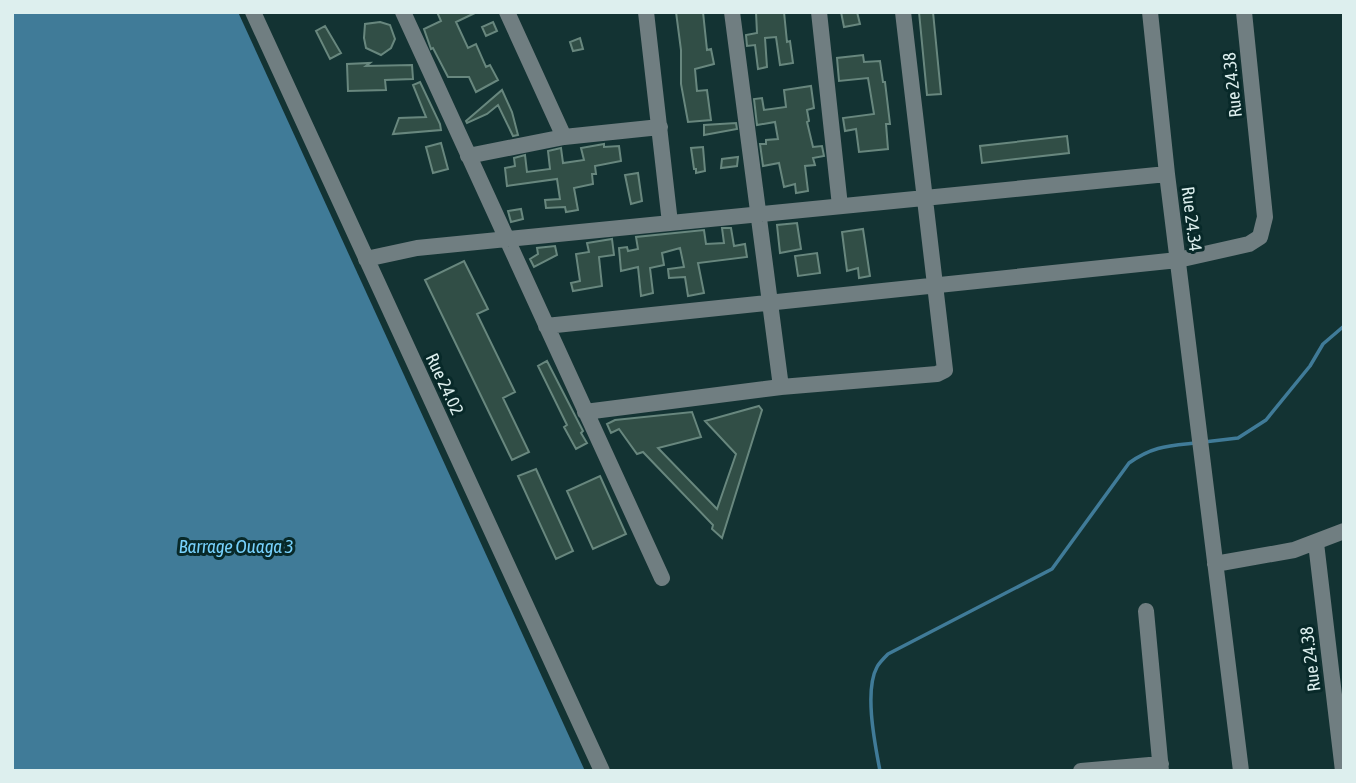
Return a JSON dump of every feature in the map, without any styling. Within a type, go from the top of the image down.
[{"type":"street","name":"Rue 24.02","points":[[253,12],[602,771]]},
{"type":"street","points":[[403,12],[662,578]]},
{"type":"street","points":[[506,12],[564,137]]},
{"type":"street","points":[[646,12],[670,223]]},
{"type":"street","points":[[732,12],[780,387]]},
{"type":"street","points":[[819,12],[840,206]]},
{"type":"street","points":[[585,412],[780,387],[943,372],[946,367],[933,286],[903,12]]},
{"type":"street","name":"Rue 24.34","points":[[1150,12],[1167,174],[1216,564]]},
{"type":"street","name":"Rue 24.38","points":[[1178,260],[1249,244],[1260,237],[1265,218],[1244,12]]},
{"type":"street","points":[[468,156],[564,137],[660,127]]},
{"type":"street","points":[[366,259],[417,248],[1167,174]]},
{"type":"street","points":[[546,326],[1178,260]]},
{"type":"street","points":[[1241,771],[1216,564],[1294,551],[1344,531]]},
{"type":"street","name":"Rue 24.38","points":[[1316,543],[1343,771]]},
{"type":"street","points":[[1081,771],[1161,767],[1146,611]]},
{"type":"water","name":"Barrage Ouaga 3","points":[[12,12],[238,12],[585,771],[12,771]]},
{"type":"building","points":[[437,12],[477,12],[456,22],[468,48],[476,44],[486,67],[490,65],[498,80],[476,92],[469,77],[448,77],[433,48],[431,49],[424,29],[441,21]]},
{"type":"building","points":[[676,12],[703,12],[707,50],[711,49],[714,64],[695,69],[697,91],[707,90],[711,120],[688,122],[681,84],[681,50]]},
{"type":"building","points":[[756,12],[784,12],[787,42],[790,41],[793,63],[780,65],[776,37],[765,38],[767,67],[758,69],[755,45],[747,46],[746,35],[757,33]]},
{"type":"building","points":[[841,12],[857,12],[860,24],[844,27]]},
{"type":"building","points":[[919,12],[933,12],[941,94],[927,95]]},
{"type":"building","points":[[380,22],[390,25],[395,39],[391,48],[381,55],[366,48],[364,38],[365,24]]},
{"type":"building","points":[[493,22],[497,31],[486,36],[482,27]]},
{"type":"building","points":[[325,26],[341,53],[330,59],[316,31]]},
{"type":"building","points":[[580,38],[583,49],[573,51],[570,42]]},
{"type":"building","points":[[863,55],[864,62],[880,61],[890,124],[886,124],[888,149],[859,152],[856,129],[845,131],[843,118],[874,114],[868,78],[839,81],[837,58]]},
{"type":"building","points":[[370,63],[366,66],[412,65],[413,79],[385,80],[386,90],[348,91],[347,64]]},
{"type":"building","points":[[420,82],[441,130],[393,134],[399,118],[426,117],[413,85]]},
{"type":"building","points":[[811,86],[814,108],[807,110],[807,122],[813,147],[822,146],[824,156],[813,158],[815,165],[805,166],[808,191],[796,193],[795,184],[784,187],[779,163],[763,166],[760,144],[766,144],[766,140],[778,139],[775,122],[757,125],[754,99],[762,98],[764,110],[786,107],[784,90]]},
{"type":"building","points":[[502,90],[518,135],[513,136],[498,105],[487,114],[467,123],[466,121]]},
{"type":"building","points":[[736,123],[737,129],[704,135],[704,125]]},
{"type":"building","points":[[1067,136],[1069,153],[982,163],[980,146]]},
{"type":"building","points":[[441,143],[448,169],[433,173],[426,147]]},
{"type":"building","points":[[604,144],[604,147],[619,146],[621,161],[595,166],[593,184],[574,188],[578,210],[566,212],[565,207],[546,208],[545,200],[560,199],[557,179],[507,186],[505,168],[515,166],[514,158],[525,155],[527,172],[550,169],[548,151],[561,148],[563,163],[584,160],[581,148]]},
{"type":"building","points":[[703,147],[705,171],[696,173],[691,148]]},
{"type":"building","points":[[738,157],[737,166],[721,168],[722,159]]},
{"type":"building","points":[[638,173],[642,201],[631,204],[625,175]]},
{"type":"building","points":[[521,209],[523,219],[511,222],[508,211]]},
{"type":"building","points":[[797,223],[801,249],[780,253],[777,225]]},
{"type":"building","points":[[722,228],[731,228],[734,246],[745,244],[747,257],[698,263],[704,293],[688,296],[685,277],[669,278],[668,269],[684,267],[680,248],[662,253],[664,265],[650,268],[653,293],[641,296],[638,267],[621,271],[619,248],[627,247],[628,251],[638,249],[636,237],[704,230],[706,244],[724,243]]},
{"type":"building","points":[[863,229],[870,276],[859,278],[858,268],[847,271],[842,232]]},
{"type":"building","points":[[612,239],[614,255],[599,257],[602,286],[573,291],[571,283],[580,281],[576,254],[589,252],[587,243]]},
{"type":"building","points":[[555,246],[557,255],[534,267],[530,259],[538,254],[537,248]]},
{"type":"building","points":[[817,253],[820,273],[798,276],[795,256]]},
{"type":"building","points":[[464,261],[488,309],[477,314],[515,392],[503,398],[529,452],[512,460],[425,280]]},
{"type":"building","points":[[547,361],[587,443],[576,449],[538,366]]},
{"type":"building","points":[[759,406],[762,410],[722,538],[712,529],[713,525],[643,452],[637,454],[619,429],[611,433],[607,424],[615,420],[692,412],[701,437],[658,448],[717,509],[736,454],[705,421]]},
{"type":"building","points":[[536,469],[573,551],[556,559],[518,476]]},
{"type":"building","points":[[600,476],[626,534],[593,549],[567,491]]},
{"type":"waterway","points":[[1204,442],[1238,438],[1266,420],[1310,366],[1323,344],[1344,326]]},
{"type":"waterway","points":[[880,771],[871,690],[877,667],[885,657],[1052,569],[1129,463],[1153,450],[1196,443]]}]
